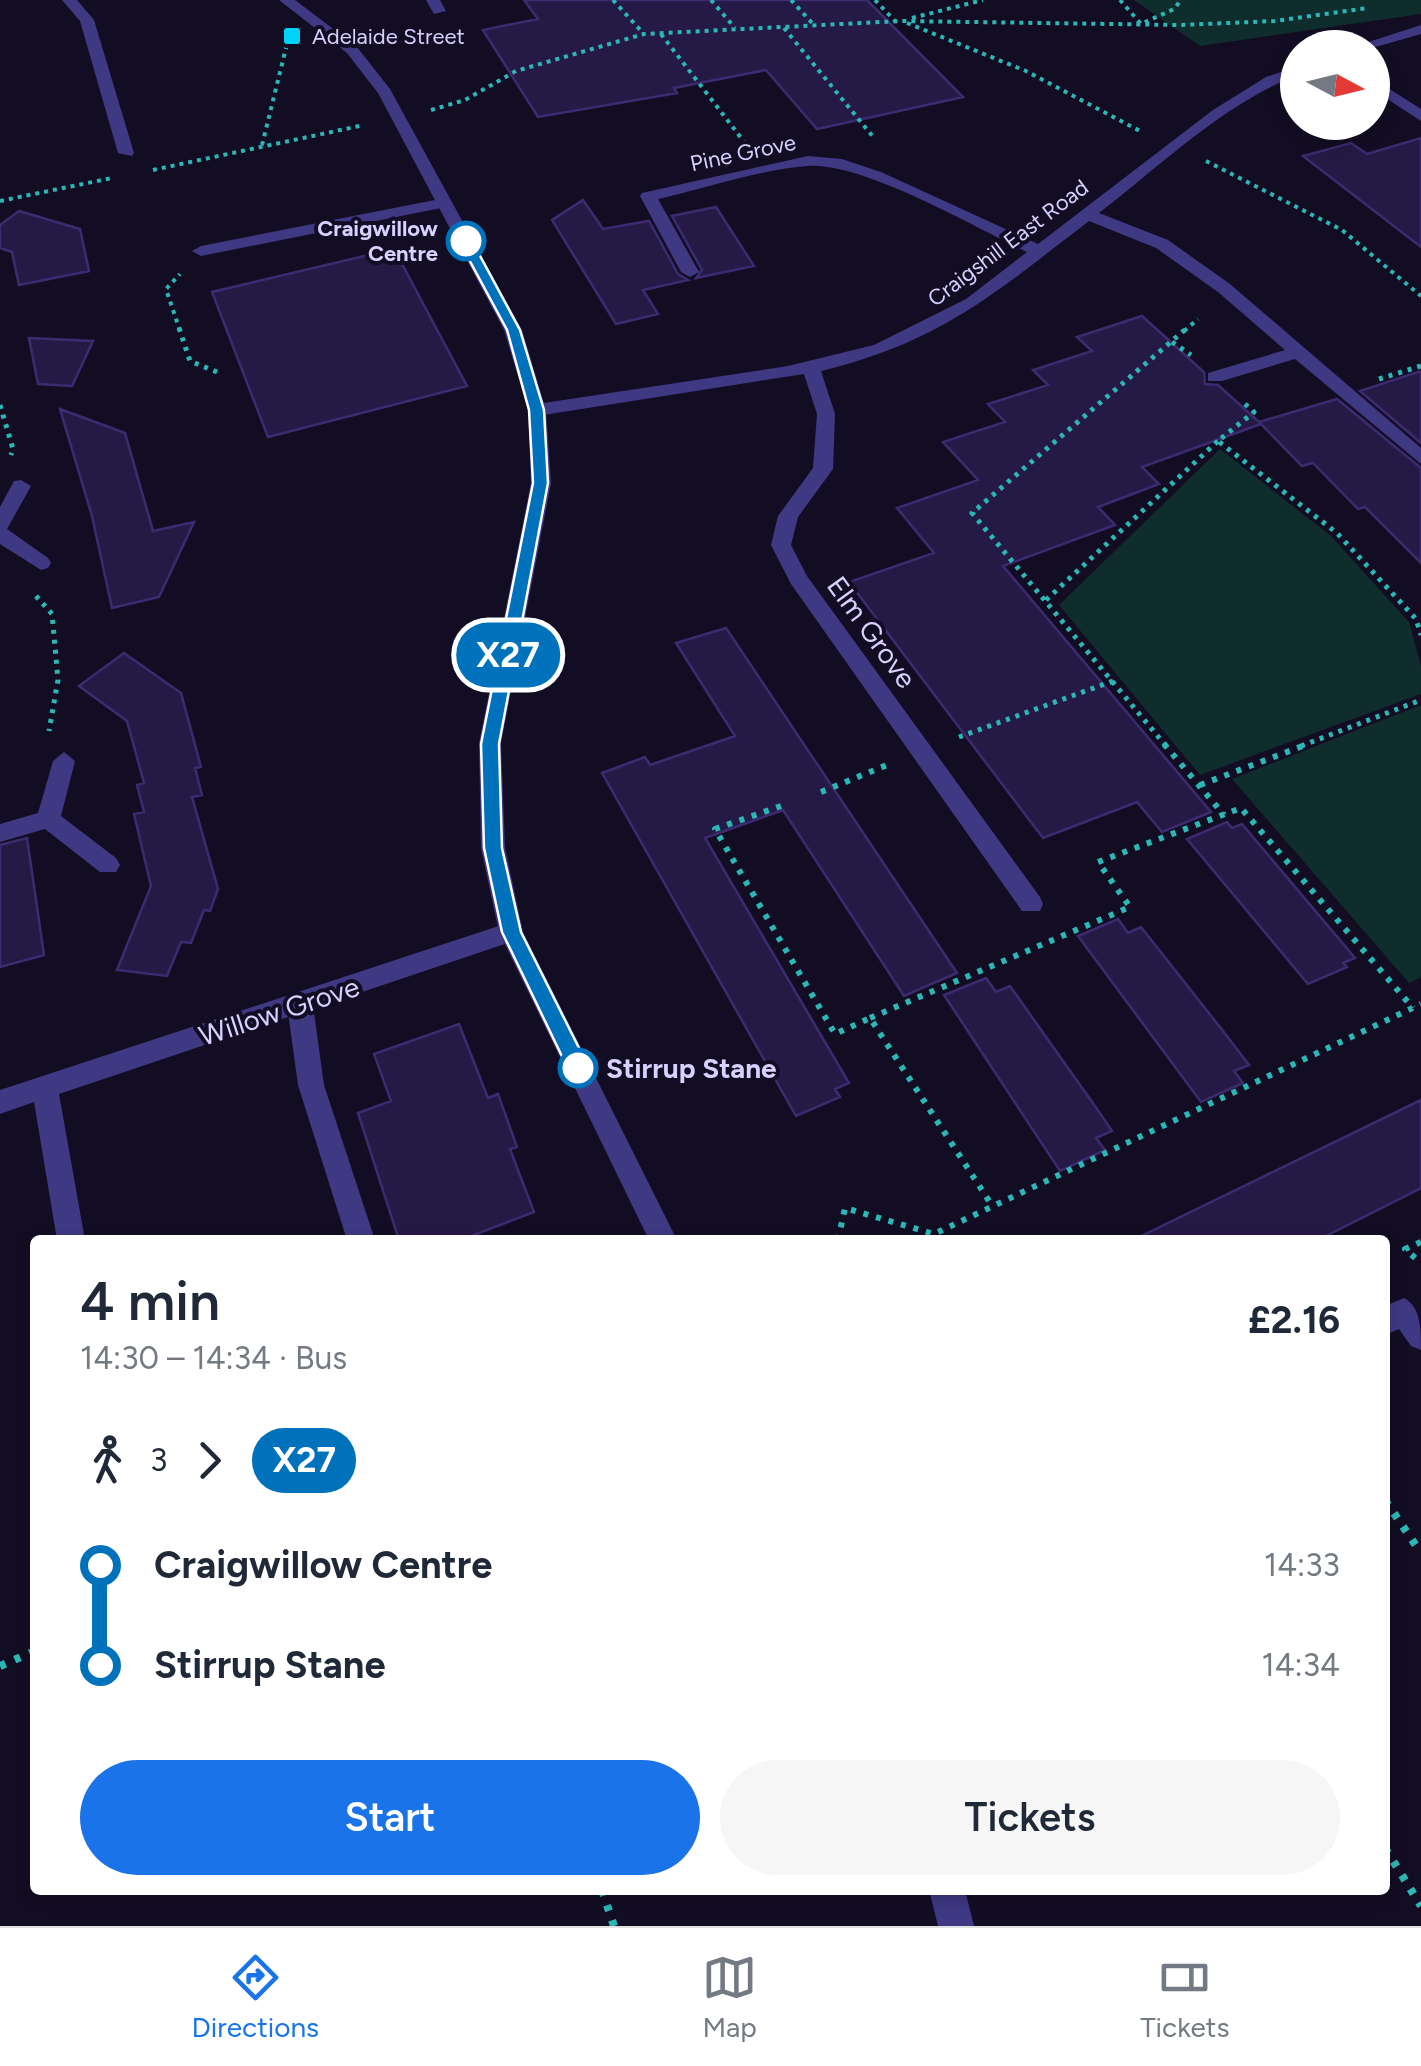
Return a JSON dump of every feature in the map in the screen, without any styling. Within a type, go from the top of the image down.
[{"type":"street","points":[[70,0],[87,20],[126,154]]},
{"type":"street","points":[[286,0],[352,50],[385,92],[514,330],[537,410],[541,483],[490,744],[493,848],[511,932],[661,1235]]},
{"type":"street","points":[[1390,38],[1421,29]]},
{"type":"street","name":"Craigshill East Road","points":[[537,410],[812,370],[881,351],[941,324],[1218,113],[1280,77]]},
{"type":"street","points":[[1390,94],[1421,116]]},
{"type":"street","name":"Pine Grove","points":[[690,272],[648,196],[808,162],[842,164],[876,175],[1037,250]]},
{"type":"street","points":[[202,251],[445,202]]},
{"type":"street","points":[[1085,213],[1162,244],[1224,288],[1294,353],[1421,458]]},
{"type":"street","points":[[1216,376],[1294,353]]},
{"type":"street","name":"Elm Grove","points":[[812,370],[826,414],[823,469],[788,516],[782,545],[798,579],[1031,904]]},
{"type":"street","points":[[0,525],[21,486]]},
{"type":"street","points":[[0,534],[42,562]]},
{"type":"street","points":[[48,820],[64,761]]},
{"type":"street","points":[[0,832],[48,820]]},
{"type":"street","points":[[48,820],[108,865]]},
{"type":"street","name":"Willow Grove","points":[[0,1102],[511,932]]},
{"type":"street","points":[[300,1005],[312,1085],[359,1235]]},
{"type":"street","points":[[45,1086],[71,1235]]},
{"type":"street","points":[[948,1895],[956,1926]]},
{"type":"path","points":[[613,0],[644,34]]},
{"type":"path","points":[[712,0],[736,28]]},
{"type":"path","points":[[791,0],[814,25]]},
{"type":"path","points":[[875,0],[898,21],[973,44],[1065,87],[1149,136]]},
{"type":"path","points":[[898,21],[983,0]]},
{"type":"path","points":[[1120,0],[1141,24]]},
{"type":"path","points":[[1141,24],[1174,9],[1181,0]]},
{"type":"path","points":[[427,112],[466,100],[516,72],[644,34],[898,21],[1276,21],[1379,6]]},
{"type":"path","points":[[784,27],[877,142]]},
{"type":"path","points":[[661,33],[766,170]]},
{"type":"path","points":[[262,145],[286,48],[282,36]]},
{"type":"path","points":[[227,155],[364,125]]},
{"type":"path","points":[[1200,158],[1342,230],[1421,296]]},
{"type":"path","points":[[202,251],[166,288],[190,361],[222,374]]},
{"type":"path","points":[[839,1235],[846,1208],[934,1234],[1417,1006],[1241,808],[1224,814],[972,513],[1198,319]]},
{"type":"path","points":[[1172,342],[1186,352]]},
{"type":"path","points":[[1046,601],[1254,412],[1216,376]]},
{"type":"path","points":[[1218,442],[1337,534],[1416,619],[1421,635]]},
{"type":"path","points":[[42,562],[23,582],[52,614],[58,680],[47,746],[64,761]]},
{"type":"path","points":[[820,792],[1113,682]]},
{"type":"path","points":[[1200,785],[1421,700]]},
{"type":"path","points":[[781,806],[715,829],[834,1034],[870,1018],[993,1207]]},
{"type":"path","points":[[1421,1242],[1405,1249],[1421,1263]]},
{"type":"path","points":[[1390,1507],[1421,1553]]},
{"type":"path","points":[[0,1666],[30,1653]]},
{"type":"path","points":[[1390,1856],[1419,1900]]},
{"type":"path","points":[[604,1895],[614,1926]]},
{"type":"green space","points":[[1134,0],[1421,0],[1421,14],[1310,30],[1280,30],[1280,34],[1200,46]]},
{"type":"green space","points":[[1220,449],[1331,536],[1409,622],[1421,666],[1421,694],[1200,775],[1059,605]]},
{"type":"green space","points":[[1421,705],[1421,977],[1409,983],[1232,779]]},
{"type":"building","points":[[524,0],[867,0],[963,97],[817,129],[766,70],[674,88],[677,93],[538,117],[483,30],[538,19]]},
{"type":"building","points":[[1421,138],[1421,247],[1303,156],[1351,143],[1367,154]]},
{"type":"building","points":[[583,200],[603,229],[649,221],[678,274],[688,280],[643,290],[658,314],[616,324],[552,220]]},
{"type":"building","points":[[716,207],[754,266],[696,278],[702,270],[672,216]]},
{"type":"building","points":[[19,211],[80,229],[89,271],[19,285],[12,252],[0,248],[0,225]]},
{"type":"building","name":"Craigwillow Centre","points":[[394,249],[467,386],[268,437],[212,292]]},
{"type":"building","points":[[1142,316],[1204,372],[1205,384],[1218,385],[1259,422],[1337,399],[1421,468],[1421,563],[1365,507],[1358,509],[1313,463],[1302,466],[1261,424],[1142,467],[1159,484],[1098,507],[1115,525],[1003,566],[1211,812],[1162,832],[1137,802],[1043,838],[849,582],[934,553],[897,508],[978,480],[943,442],[1005,422],[988,404],[1048,385],[1033,370],[1092,351],[1077,337]]},
{"type":"building","points":[[29,338],[93,341],[72,386],[38,384]]},
{"type":"building","points":[[1421,371],[1421,443],[1360,391]]},
{"type":"building","points":[[60,409],[125,433],[153,531],[194,522],[159,597],[112,608],[92,516]]},
{"type":"building","points":[[726,628],[957,973],[904,996],[783,810],[705,838],[849,1083],[835,1089],[840,1097],[796,1116],[602,773],[645,757],[650,765],[735,736],[676,643]]},
{"type":"building","points":[[124,653],[181,693],[201,767],[195,768],[202,795],[192,797],[218,889],[210,911],[204,910],[191,943],[181,942],[167,976],[117,970],[151,886],[134,814],[144,812],[137,785],[144,783],[127,721],[79,686]]},
{"type":"building","points":[[1227,822],[1232,828],[1242,824],[1355,958],[1343,963],[1347,967],[1308,984],[1187,839]]},
{"type":"building","points":[[27,838],[44,955],[0,967],[0,845]]},
{"type":"building","points":[[1118,919],[1128,933],[1141,927],[1249,1065],[1234,1071],[1243,1083],[1201,1102],[1078,936]]},
{"type":"building","points":[[986,978],[996,992],[1010,986],[1097,1109],[1112,1131],[1096,1138],[1105,1150],[1060,1171],[944,995]]},
{"type":"building","points":[[459,1024],[488,1098],[498,1094],[517,1147],[510,1149],[534,1212],[474,1235],[397,1235],[358,1113],[391,1101],[374,1054]]},
{"type":"building","points":[[1421,1100],[1421,1188],[1328,1235],[1143,1235]]},
{"type":"bus line","name":"X27","points":[[466,241],[514,330],[537,410],[541,483],[490,744],[493,848],[511,932],[578,1068]]},
{"type":"place","name":"Adelaide Street","points":[[292,36]]},
{"type":"place","name":"Craigwillow Centre","points":[[466,241]]},
{"type":"place","name":"Stirrup Stane","points":[[578,1068]]}]
